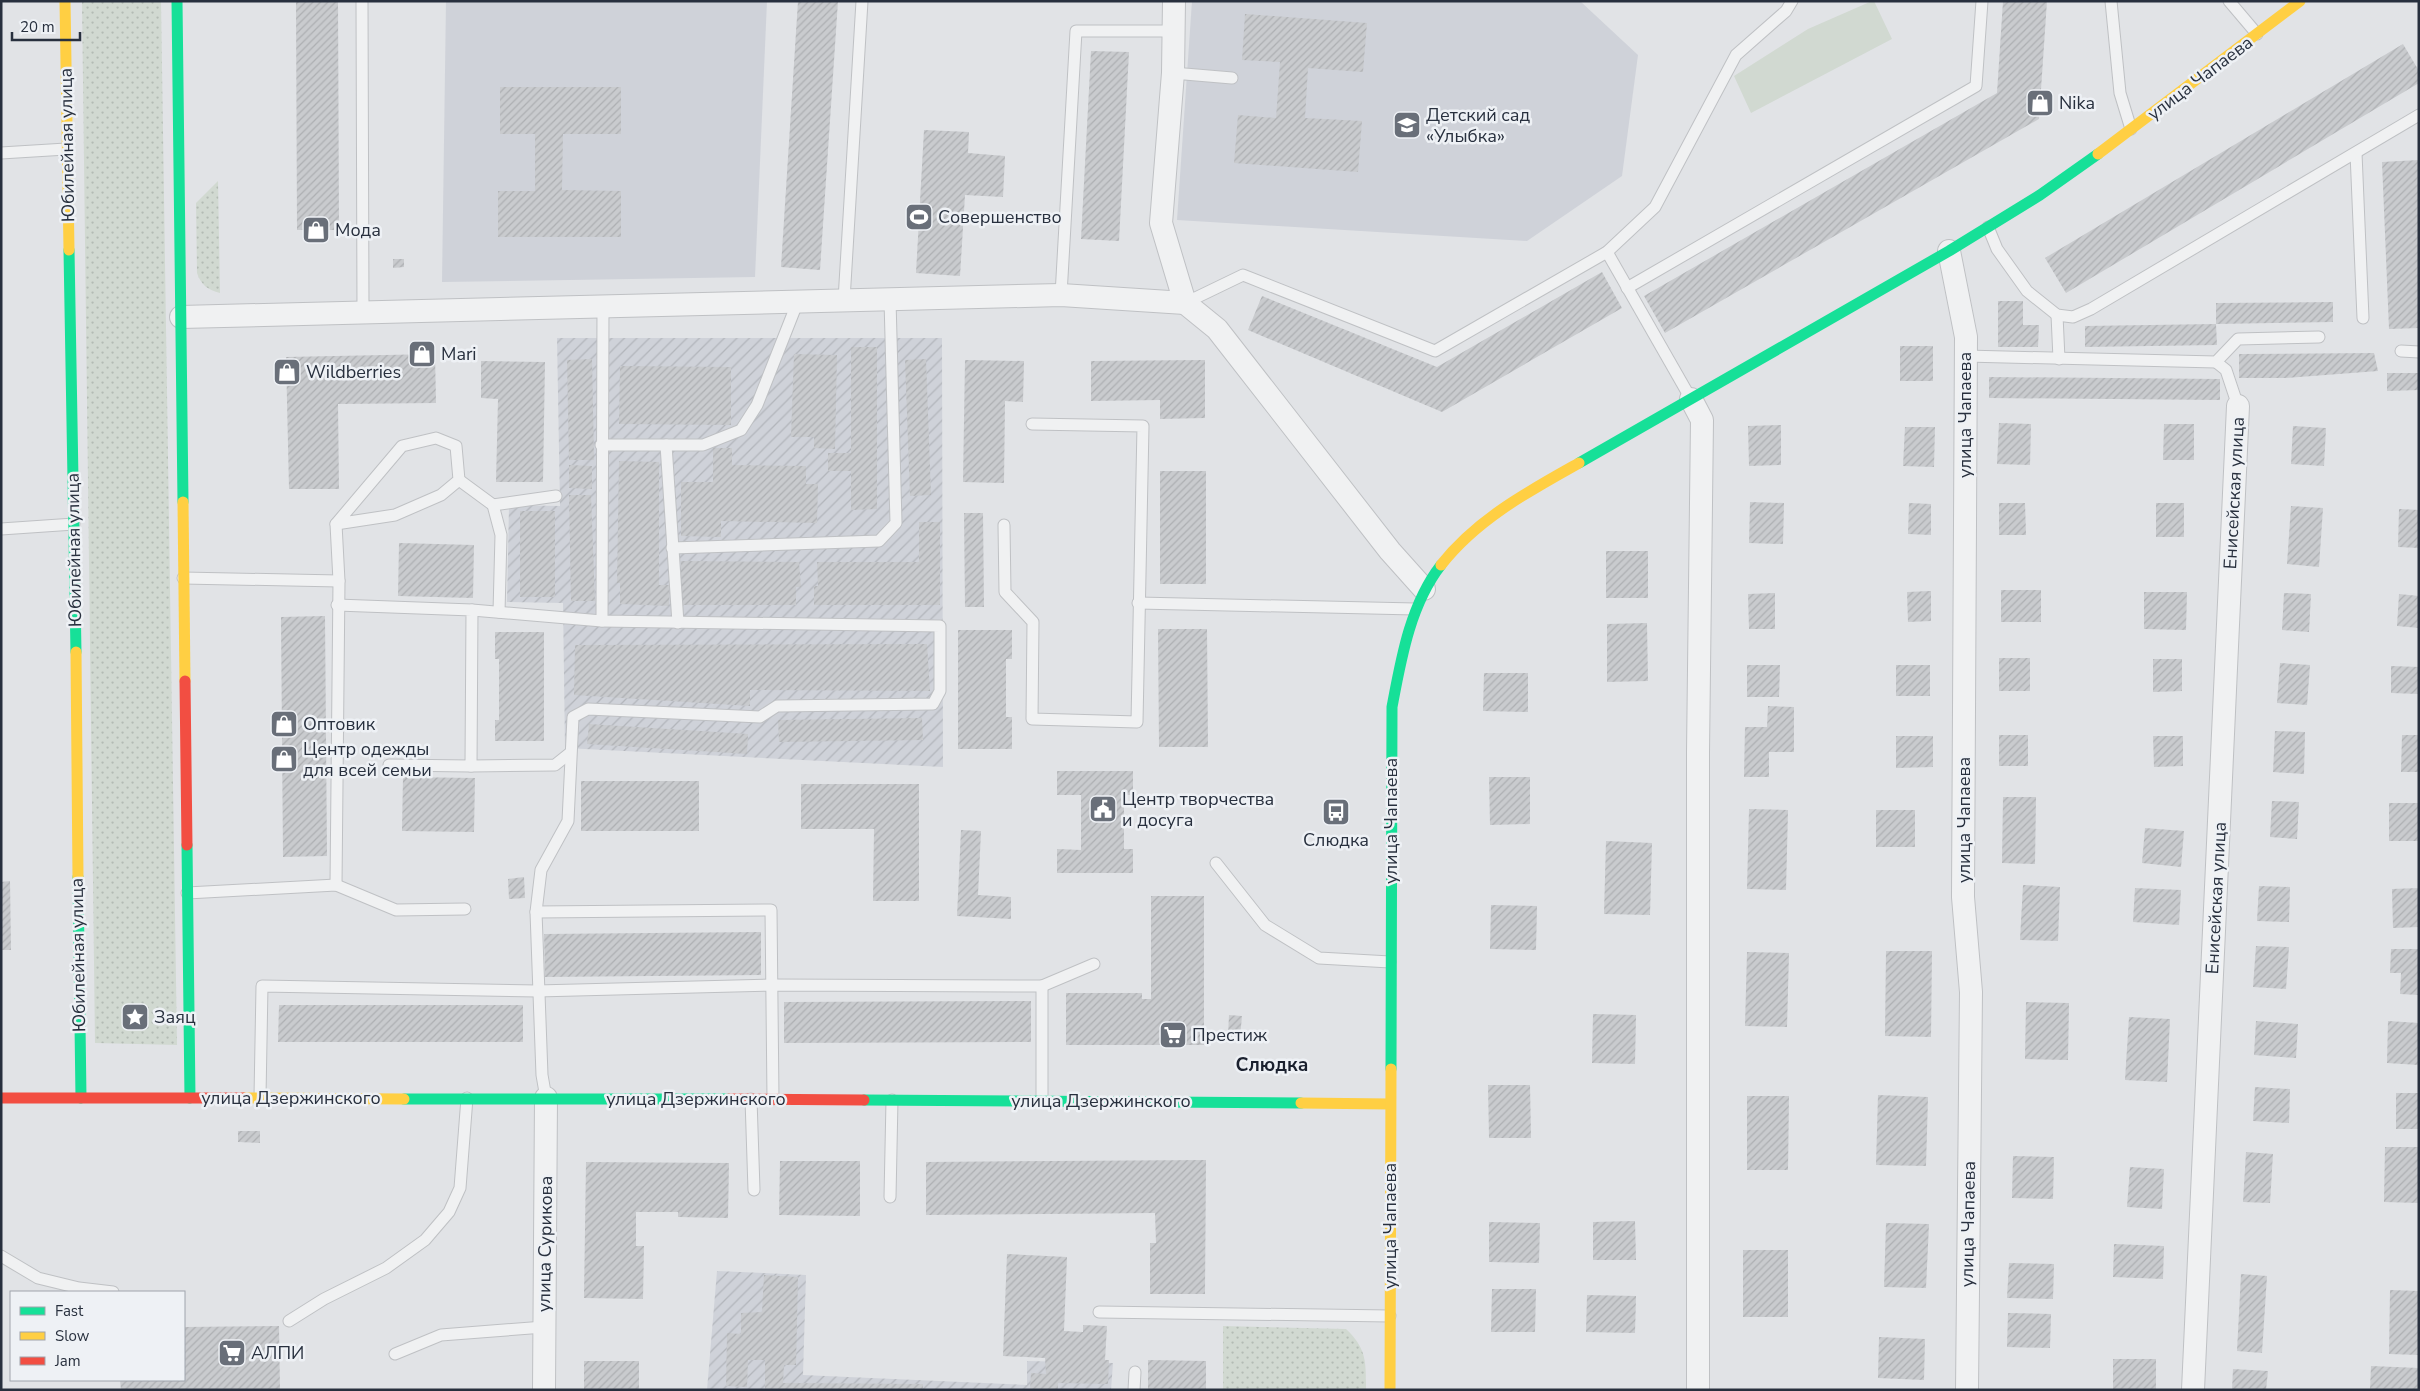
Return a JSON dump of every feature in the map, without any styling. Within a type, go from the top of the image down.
[{"type":"main road","name":"Юбилейная улица","points":[[65,1],[81,1098]]},
{"type":"main road","points":[[177,1],[186,893],[190,1098]]},
{"type":"main road","name":"улица Чапаева","points":[[1390,1390],[1392,707],[1402,650],[1420,599],[1451,552],[1467,536],[1511,503],[1950,251],[2040,195],[2131,130],[2300,1]]},
{"type":"main road","name":"улица Дзержинского","points":[[1,1098],[1042,1100],[1390,1104]]},
{"type":"street","points":[[1174,1],[1173,74],[1161,223],[1185,303],[1217,329],[1390,552],[1420,599]]},
{"type":"street","name":"улица Чапаева","points":[[1950,251],[1966,337],[1963,897],[1971,992],[1967,1390]]},
{"type":"street","points":[[180,317],[1061,295],[1185,303]]},
{"type":"street","points":[[1691,399],[1702,420],[1698,753],[1698,1390]]},
{"type":"street","name":"Енисейская улица","points":[[2193,1390],[2238,406]]},
{"type":"street","name":"улица Сурикова","points":[[544,1390],[546,1098]]},
{"type":"lane","points":[[362,1],[363,313]]},
{"type":"lane","points":[[844,300],[862,1]]},
{"type":"lane","points":[[1185,303],[1243,275],[1435,351],[1607,252],[1655,206],[1736,55],[1786,11],[1792,1]]},
{"type":"lane","points":[[1627,288],[1976,86],[1982,1]]},
{"type":"lane","points":[[2111,1],[2120,93],[2131,130]]},
{"type":"lane","points":[[2229,1],[2257,34]]},
{"type":"lane","points":[[1061,295],[1076,31],[1174,31]]},
{"type":"lane","points":[[1173,74],[1232,78]]},
{"type":"lane","points":[[1988,227],[1996,249],[2027,291],[2057,315],[2073,317],[2419,115]]},
{"type":"lane","points":[[1,153],[66,150]]},
{"type":"lane","points":[[2356,153],[2363,318]]},
{"type":"lane","points":[[1607,252],[1691,399]]},
{"type":"lane","points":[[672,548],[879,541],[896,523],[890,300]]},
{"type":"lane","points":[[601,445],[703,445],[740,430],[757,405],[798,301]]},
{"type":"lane","points":[[602,621],[601,445],[603,306]]},
{"type":"lane","points":[[2057,315],[2058,359]]},
{"type":"lane","points":[[2216,362],[2238,340],[2319,337]]},
{"type":"lane","points":[[2401,351],[2419,352]]},
{"type":"lane","points":[[1966,356],[2216,362],[2226,370],[2238,406]]},
{"type":"lane","points":[[1004,524],[1005,592],[1033,622],[1032,719],[1137,722],[1143,426],[1032,424]]},
{"type":"lane","points":[[336,885],[339,581],[336,524],[402,446],[436,438],[456,446],[459,480],[493,505],[501,535],[499,612]]},
{"type":"lane","points":[[666,445],[678,623]]},
{"type":"lane","points":[[336,524],[395,515],[441,495],[459,480]]},
{"type":"lane","points":[[493,505],[556,496]]},
{"type":"lane","points":[[1,528],[74,524]]},
{"type":"lane","points":[[183,578],[339,581]]},
{"type":"lane","points":[[1138,603],[1420,599]]},
{"type":"lane","points":[[338,604],[472,610],[602,621],[940,626],[940,691],[933,704],[777,706],[760,717],[588,709],[573,717],[568,821],[540,870],[536,912],[537,991],[542,1075],[546,1098]]},
{"type":"lane","points":[[471,766],[472,610]]},
{"type":"lane","points":[[389,765],[555,765],[570,753]]},
{"type":"lane","points":[[1216,863],[1265,925],[1319,958],[1390,962]]},
{"type":"lane","points":[[186,893],[336,885],[396,910],[465,909]]},
{"type":"lane","points":[[536,912],[771,910],[773,1099]]},
{"type":"lane","points":[[260,1097],[262,986],[537,991],[772,986],[1042,986],[1094,964]]},
{"type":"lane","points":[[1042,986],[1042,1100]]},
{"type":"lane","points":[[289,1321],[324,1300],[386,1268],[425,1240],[449,1212],[460,1188],[467,1098]]},
{"type":"lane","points":[[751,1099],[754,1190]]},
{"type":"lane","points":[[890,1197],[892,1100]]},
{"type":"lane","points":[[1,1256],[38,1278],[79,1288],[104,1291]]},
{"type":"lane","points":[[1099,1312],[1390,1316]]},
{"type":"lane","points":[[395,1354],[441,1335],[544,1327]]},
{"type":"lane","points":[[1134,1372],[1134,1390]]},
{"type":"shaded area","points":[[82,1],[161,1],[177,1045],[95,1043]]},
{"type":"shaded area","points":[[446,1],[767,1],[755,277],[442,282]]},
{"type":"shaded area","name":"Детский сад «Улыбка»","points":[[1192,1],[1580,1],[1638,55],[1622,176],[1527,241],[1177,220]]},
{"type":"shaded area","points":[[1874,1],[1892,39],[1751,113],[1734,76],[1808,29]]},
{"type":"shaded area","points":[[218,181],[220,293],[206,286],[197,273],[196,203]]},
{"type":"shaded area","points":[[557,338],[942,338],[943,767],[565,748],[563,603],[507,602],[509,505],[560,506]]},
{"type":"shaded area","points":[[717,1271],[806,1275],[803,1375],[1027,1385],[1027,1361],[1113,1363],[1111,1390],[707,1390]]},
{"type":"shaded area","points":[[1223,1326],[1346,1329],[1358,1343],[1364,1356],[1366,1390],[1223,1390]]},
{"type":"building","points":[[296,1],[338,1],[339,230],[297,230]]},
{"type":"building","points":[[798,1],[838,1],[820,270],[781,267]]},
{"type":"building","points":[[2003,1],[2047,1],[2039,119],[1665,333],[1644,296],[1997,93]]},
{"type":"building","points":[[1245,14],[1367,23],[1363,72],[1308,68],[1305,118],[1362,121],[1358,172],[1234,163],[1238,115],[1276,118],[1280,62],[1242,60]]},
{"type":"building","points":[[2403,44],[2419,71],[2419,83],[2066,293],[2045,258]]},
{"type":"building","points":[[1091,51],[1129,52],[1119,241],[1081,239]]},
{"type":"building","points":[[500,87],[621,87],[621,134],[563,134],[562,190],[621,191],[621,237],[498,237],[498,191],[535,191],[535,134],[500,134]]},
{"type":"building","points":[[924,130],[969,132],[968,153],[1005,156],[1003,197],[965,195],[960,276],[916,273]]},
{"type":"building","points":[[2419,160],[2419,328],[2389,329],[2382,162]]},
{"type":"building","points":[[393,259],[404,259],[404,267],[393,268]]},
{"type":"building","points":[[1602,272],[1622,308],[1442,412],[1248,330],[1262,296],[1437,367]]},
{"type":"building","points":[[1998,301],[2023,301],[2023,325],[2039,325],[2038,347],[1998,347]]},
{"type":"building","points":[[2333,302],[2333,322],[2216,324],[2216,303]]},
{"type":"building","points":[[2216,324],[2217,345],[2085,347],[2085,326]]},
{"type":"building","points":[[1900,346],[1933,346],[1933,381],[1900,381]]},
{"type":"building","points":[[851,347],[877,347],[877,509],[851,510],[851,471],[828,471],[828,453],[851,453]]},
{"type":"building","points":[[2374,353],[2378,371],[2285,378],[2239,378],[2239,354]]},
{"type":"building","points":[[435,354],[436,403],[338,404],[339,489],[289,489],[286,357]]},
{"type":"building","points":[[794,354],[837,355],[835,449],[814,448],[814,437],[791,437]]},
{"type":"building","points":[[592,359],[594,460],[569,460],[567,360]]},
{"type":"building","points":[[926,359],[931,495],[910,496],[905,360]]},
{"type":"building","points":[[965,360],[1024,361],[1023,402],[1005,401],[1004,483],[963,482]]},
{"type":"building","points":[[1205,360],[1205,418],[1160,419],[1160,400],[1091,401],[1091,361]]},
{"type":"building","points":[[481,361],[545,362],[543,482],[496,482],[498,399],[481,398]]},
{"type":"building","points":[[620,366],[731,367],[731,425],[619,424]]},
{"type":"building","points":[[2387,373],[2419,373],[2419,390],[2387,391]]},
{"type":"building","points":[[1989,377],[2220,379],[2220,400],[1989,398]]},
{"type":"building","points":[[1999,423],[2031,424],[2030,465],[1997,464]]},
{"type":"building","points":[[2164,424],[2194,424],[2194,460],[2163,460]]},
{"type":"building","points":[[1781,425],[1781,465],[1749,466],[1748,426]]},
{"type":"building","points":[[2293,426],[2326,428],[2324,466],[2291,464]]},
{"type":"building","points":[[1905,427],[1935,427],[1934,467],[1903,466]]},
{"type":"building","points":[[713,448],[732,448],[732,465],[806,466],[806,484],[818,484],[817,523],[721,521],[721,537],[681,536],[681,482],[713,482]]},
{"type":"building","points":[[619,461],[659,462],[659,585],[670,585],[669,606],[620,604],[620,583],[617,583]]},
{"type":"building","points":[[569,465],[592,466],[592,489],[569,488]]},
{"type":"building","points":[[1160,471],[1206,471],[1206,584],[1160,584]]},
{"type":"building","points":[[569,495],[591,495],[595,601],[571,601]]},
{"type":"building","points":[[1750,502],[1784,503],[1783,544],[1749,543]]},
{"type":"building","points":[[1909,503],[1931,504],[1931,535],[1908,534]]},
{"type":"building","points":[[1999,503],[2025,503],[2026,535],[1999,535]]},
{"type":"building","points":[[2156,503],[2184,503],[2184,537],[2156,537]]},
{"type":"building","points":[[2291,506],[2323,508],[2319,567],[2287,564]]},
{"type":"building","points":[[2399,509],[2419,510],[2419,548],[2398,547]]},
{"type":"building","points":[[520,511],[555,511],[555,597],[520,597]]},
{"type":"building","points":[[964,513],[983,513],[984,607],[965,607]]},
{"type":"building","points":[[919,522],[940,522],[940,605],[814,605],[814,586],[818,586],[817,562],[919,562]]},
{"type":"building","points":[[399,543],[474,545],[473,598],[398,596]]},
{"type":"building","points":[[1606,551],[1648,551],[1648,598],[1606,598]]},
{"type":"building","points":[[681,561],[799,562],[801,587],[796,587],[796,605],[681,605]]},
{"type":"building","points":[[2001,590],[2041,590],[2041,622],[2001,622]]},
{"type":"building","points":[[1931,591],[1931,621],[1908,622],[1907,592]]},
{"type":"building","points":[[2144,592],[2187,592],[2186,630],[2144,629]]},
{"type":"building","points":[[1775,593],[1775,629],[1749,629],[1748,594]]},
{"type":"building","points":[[2284,593],[2311,594],[2309,632],[2282,630]]},
{"type":"building","points":[[2399,594],[2419,596],[2419,628],[2397,626]]},
{"type":"building","points":[[325,616],[327,856],[283,857],[281,617]]},
{"type":"building","points":[[1647,623],[1648,681],[1607,682],[1607,624]]},
{"type":"building","points":[[1158,629],[1207,629],[1208,747],[1159,747]]},
{"type":"building","points":[[958,630],[1012,630],[1012,659],[1006,659],[1006,717],[1012,717],[1012,749],[958,749]]},
{"type":"building","points":[[495,632],[544,632],[544,741],[495,741],[495,720],[499,720],[499,659],[495,659]]},
{"type":"building","points":[[927,644],[930,691],[750,690],[750,706],[574,695],[575,645]]},
{"type":"building","points":[[1999,658],[2030,658],[2030,691],[1999,691]]},
{"type":"building","points":[[2153,659],[2182,659],[2182,691],[2153,692]]},
{"type":"building","points":[[2280,663],[2310,665],[2307,705],[2277,703]]},
{"type":"building","points":[[1747,665],[1780,665],[1779,697],[1747,697]]},
{"type":"building","points":[[1896,665],[1930,665],[1930,696],[1896,696]]},
{"type":"building","points":[[2391,666],[2419,667],[2419,694],[2391,693]]},
{"type":"building","points":[[1484,673],[1528,673],[1528,712],[1483,711]]},
{"type":"building","points":[[1768,706],[1794,707],[1794,752],[1769,752],[1769,777],[1744,777],[1745,727],[1767,727]]},
{"type":"building","points":[[922,718],[923,740],[779,742],[778,720]]},
{"type":"building","points":[[589,724],[748,734],[747,754],[587,744]]},
{"type":"building","points":[[2275,731],[2305,732],[2304,774],[2273,772]]},
{"type":"building","points":[[1999,735],[2028,735],[2028,766],[1999,766]]},
{"type":"building","points":[[2402,735],[2419,735],[2419,772],[2401,772]]},
{"type":"building","points":[[1896,736],[1933,736],[1933,767],[1896,768]]},
{"type":"building","points":[[2153,736],[2183,736],[2183,766],[2154,767]]},
{"type":"building","name":"Центр творчества и досуга","points":[[1057,771],[1133,771],[1133,795],[1124,795],[1124,849],[1133,849],[1133,873],[1057,873],[1057,849],[1081,850],[1081,795],[1057,795]]},
{"type":"building","points":[[403,777],[475,778],[474,832],[402,831]]},
{"type":"building","points":[[1489,777],[1530,777],[1530,824],[1490,825]]},
{"type":"building","points":[[581,781],[699,781],[699,831],[581,831]]},
{"type":"building","points":[[801,784],[919,784],[919,901],[873,901],[874,829],[801,829]]},
{"type":"building","points":[[2003,797],[2036,797],[2035,864],[2002,863]]},
{"type":"building","points":[[2272,801],[2299,802],[2297,839],[2270,837]]},
{"type":"building","points":[[2389,803],[2419,803],[2419,841],[2389,841]]},
{"type":"building","points":[[1749,809],[1788,810],[1786,890],[1747,889]]},
{"type":"building","points":[[1876,810],[1915,810],[1915,847],[1876,847]]},
{"type":"building","points":[[2145,828],[2184,831],[2181,867],[2142,863]]},
{"type":"building","points":[[961,830],[981,831],[978,895],[1011,897],[1011,919],[957,916]]},
{"type":"building","points":[[1606,841],[1652,843],[1650,915],[1604,914]]},
{"type":"building","points":[[524,877],[525,898],[509,899],[508,879]]},
{"type":"building","points":[[10,881],[11,950],[1,950],[1,882]]},
{"type":"building","points":[[2023,885],[2060,887],[2058,941],[2020,940]]},
{"type":"building","points":[[2259,886],[2290,887],[2289,922],[2257,921]]},
{"type":"building","points":[[2135,888],[2181,890],[2179,925],[2133,922]]},
{"type":"building","points":[[2419,888],[2419,927],[2393,928],[2392,889]]},
{"type":"building","points":[[1151,896],[1204,896],[1204,1045],[1066,1045],[1066,993],[1142,993],[1142,999],[1151,999]]},
{"type":"building","points":[[1491,905],[1537,906],[1536,950],[1490,949]]},
{"type":"building","points":[[761,932],[761,975],[545,977],[544,934]]},
{"type":"building","points":[[2256,946],[2289,947],[2286,989],[2253,987]]},
{"type":"building","points":[[2391,949],[2419,949],[2419,995],[2400,994],[2401,973],[2390,973]]},
{"type":"building","points":[[1886,951],[1932,951],[1931,1037],[1885,1036]]},
{"type":"building","points":[[1747,952],[1789,953],[1787,1027],[1745,1026]]},
{"type":"building","points":[[1031,1001],[1031,1042],[784,1043],[784,1002]]},
{"type":"building","points":[[2026,1002],[2069,1003],[2068,1060],[2025,1059]]},
{"type":"building","points":[[279,1005],[523,1005],[523,1042],[278,1042]]},
{"type":"building","points":[[1593,1014],[1636,1015],[1635,1064],[1592,1063]]},
{"type":"building","points":[[1229,1015],[1242,1016],[1240,1037],[1228,1036]]},
{"type":"building","points":[[2129,1017],[2170,1019],[2167,1082],[2125,1080]]},
{"type":"building","points":[[2256,1021],[2298,1024],[2296,1058],[2254,1055]]},
{"type":"building","points":[[2388,1021],[2419,1023],[2419,1065],[2387,1063]]},
{"type":"building","points":[[1488,1085],[1530,1085],[1531,1138],[1489,1138]]},
{"type":"building","points":[[2255,1087],[2290,1089],[2289,1123],[2253,1121]]},
{"type":"building","points":[[2396,1093],[2419,1093],[2419,1129],[2396,1129]]},
{"type":"building","points":[[1878,1095],[1928,1097],[1926,1166],[1876,1165]]},
{"type":"building","points":[[1747,1096],[1789,1096],[1788,1170],[1747,1170]]},
{"type":"building","points":[[238,1131],[260,1131],[260,1143],[238,1142]]},
{"type":"building","points":[[2385,1147],[2419,1147],[2419,1203],[2384,1202]]},
{"type":"building","points":[[2246,1152],[2273,1154],[2270,1203],[2243,1202]]},
{"type":"building","points":[[2013,1156],[2054,1157],[2053,1199],[2012,1198]]},
{"type":"building","points":[[1206,1160],[1205,1294],[1150,1294],[1150,1243],[1156,1243],[1155,1213],[926,1215],[926,1162]]},
{"type":"building","points":[[780,1161],[860,1161],[860,1216],[779,1215]]},
{"type":"building","points":[[586,1162],[729,1163],[728,1218],[678,1217],[678,1212],[636,1212],[636,1246],[644,1246],[643,1299],[584,1298]]},
{"type":"building","points":[[2130,1167],[2164,1169],[2162,1209],[2127,1207]]},
{"type":"building","points":[[1635,1221],[1636,1260],[1593,1260],[1593,1222]]},
{"type":"building","points":[[1489,1222],[1540,1223],[1539,1263],[1489,1262]]},
{"type":"building","points":[[1886,1223],[1929,1224],[1926,1288],[1884,1287]]},
{"type":"building","points":[[2114,1244],[2164,1246],[2163,1279],[2113,1277]]},
{"type":"building","points":[[1743,1250],[1788,1250],[1788,1317],[1743,1317]]},
{"type":"building","points":[[1007,1254],[1067,1257],[1064,1331],[1083,1332],[1083,1325],[1107,1326],[1105,1360],[1109,1360],[1108,1384],[1058,1383],[1058,1390],[1030,1390],[1031,1373],[1046,1374],[1045,1358],[1003,1356]]},
{"type":"building","points":[[2009,1263],[2054,1264],[2053,1299],[2007,1298]]},
{"type":"building","points":[[2241,1274],[2267,1276],[2262,1353],[2237,1351]]},
{"type":"building","points":[[764,1275],[798,1277],[796,1365],[784,1365],[783,1383],[923,1384],[923,1390],[765,1390],[765,1360],[748,1360],[747,1387],[726,1386],[727,1333],[741,1334],[741,1313],[762,1312]]},
{"type":"building","points":[[1492,1289],[1536,1289],[1535,1332],[1491,1332]]},
{"type":"building","points":[[2390,1290],[2419,1291],[2419,1355],[2389,1354]]},
{"type":"building","points":[[1587,1295],[1636,1296],[1635,1333],[1586,1332]]},
{"type":"building","points":[[2008,1313],[2051,1314],[2050,1348],[2007,1347]]},
{"type":"building","name":"АЛПИ","points":[[279,1326],[280,1390],[121,1390],[120,1381],[185,1381],[185,1327]]},
{"type":"building","points":[[1879,1337],[1925,1339],[1924,1380],[1878,1378]]},
{"type":"building","points":[[2113,1359],[2156,1359],[2156,1390],[2113,1390]]},
{"type":"building","points":[[1148,1360],[1206,1361],[1206,1390],[1148,1390]]},
{"type":"building","points":[[584,1361],[639,1361],[639,1390],[584,1390]]},
{"type":"building","points":[[2371,1366],[2419,1368],[2419,1390],[2370,1390]]},
{"type":"building","points":[[2233,1369],[2268,1371],[2266,1390],[2232,1390]]},
{"type":"traffic: fast","points":[[177,1],[183,502]]},
{"type":"traffic: fast","points":[[1579,463],[1949,251],[2040,195],[2098,154]]},
{"type":"traffic: fast","points":[[69,250],[76,652]]},
{"type":"traffic: fast","points":[[1391,1069],[1392,707],[1403,652],[1414,615],[1430,581],[1441,565]]},
{"type":"traffic: fast","points":[[187,845],[190,1098]]},
{"type":"traffic: fast","points":[[78,877],[81,1098]]},
{"type":"traffic: fast","points":[[404,1099],[728,1099]]},
{"type":"traffic: fast","points":[[864,1100],[1301,1103]]},
{"type":"traffic: slow","points":[[65,1],[69,250]]},
{"type":"traffic: slow","points":[[2098,154],[2300,1]]},
{"type":"traffic: slow","points":[[1441,565],[1455,549],[1487,520],[1523,495],[1579,463]]},
{"type":"traffic: slow","points":[[183,502],[185,681]]},
{"type":"traffic: slow","points":[[76,652],[78,877]]},
{"type":"traffic: slow","points":[[1390,1390],[1391,1069]]},
{"type":"traffic: slow","points":[[244,1098],[404,1099]]},
{"type":"traffic: slow","points":[[1301,1103],[1390,1104]]},
{"type":"traffic: jam","points":[[185,681],[187,845]]},
{"type":"traffic: jam","points":[[1,1098],[244,1098]]},
{"type":"traffic: jam","points":[[728,1099],[864,1100]]},
{"type":"place","name":"Nika","points":[[2040,103]]},
{"type":"place","name":"Детский сад «Улыбка»","points":[[1407,125]]},
{"type":"place","name":"Совершенство","points":[[919,217]]},
{"type":"place","name":"Мода","points":[[316,230]]},
{"type":"place","name":"Mari","points":[[422,354]]},
{"type":"place","name":"Wildberries","points":[[287,372]]},
{"type":"place","name":"Оптовик","points":[[284,724]]},
{"type":"place","name":"Центр одежды для всей семьи","points":[[284,759]]},
{"type":"place","name":"Центр творчества и досуга","points":[[1103,809]]},
{"type":"place","name":"Слюдка","points":[[1336,812]]},
{"type":"place","name":"Заяц","points":[[135,1017]]},
{"type":"place","name":"Престиж","points":[[1173,1035]]},
{"type":"place","name":"АЛПИ","points":[[232,1353]]},
{"type":"district","name":"Слюдка","points":[[1272,1065]]}]
